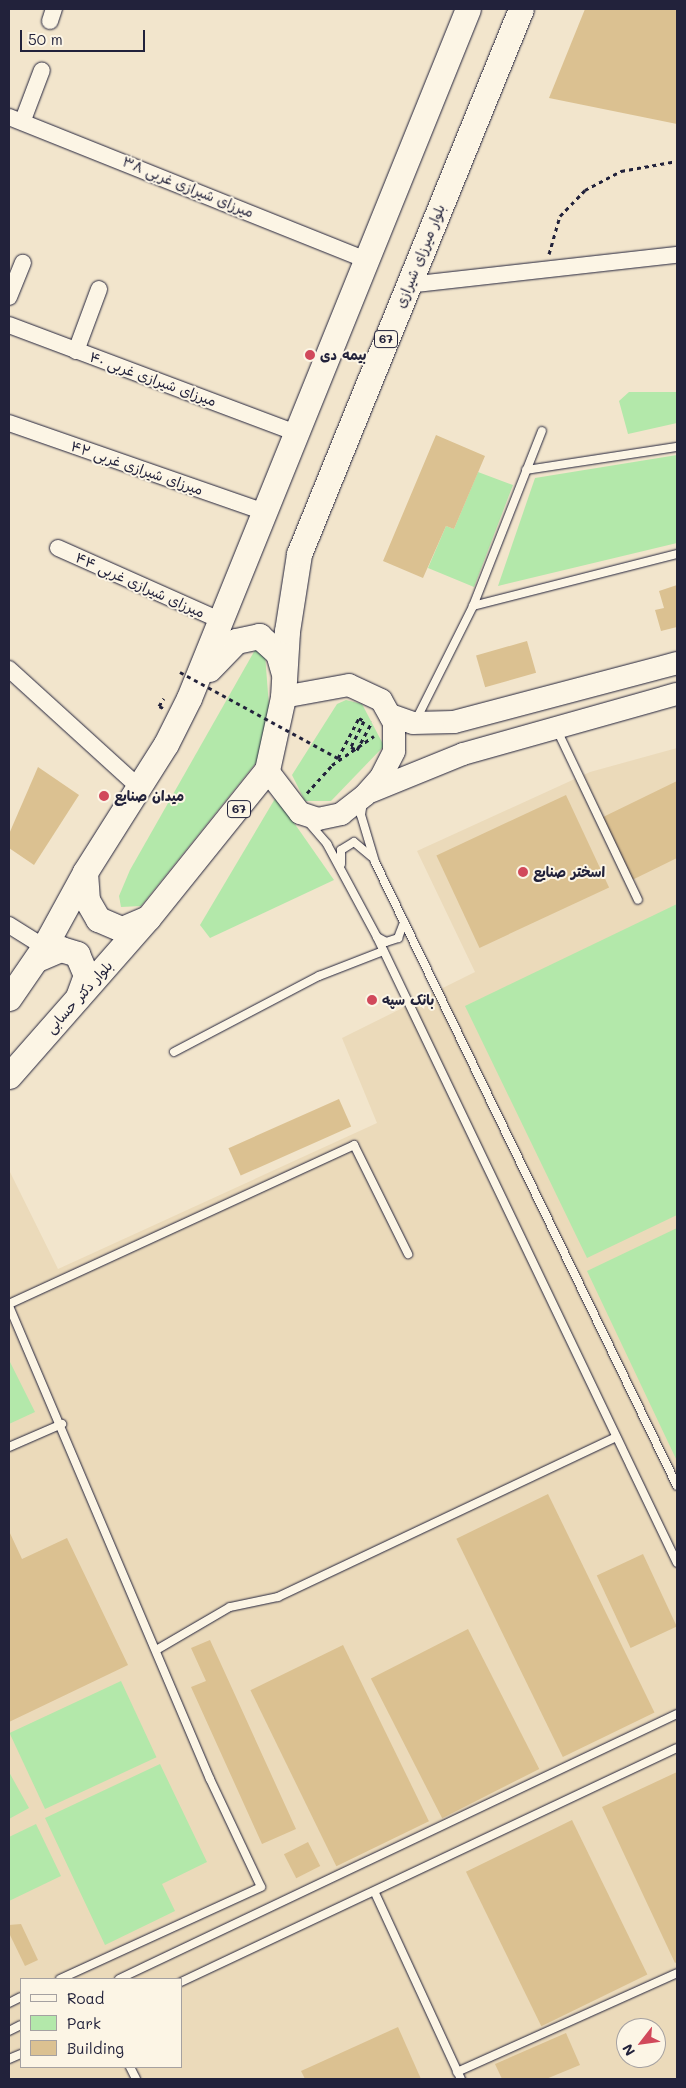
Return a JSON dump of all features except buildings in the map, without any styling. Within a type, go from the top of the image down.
[{"type":"main road","points":[[9,998],[41,953],[85,872],[140,788],[189,698],[222,621],[468,9]]},
{"type":"main road","name":"بلوار میرزای شیرازی","points":[[284,688],[287,631],[299,554],[521,9]]},
{"type":"main road","points":[[189,698],[218,655],[236,641],[259,636],[278,653],[284,688]]},
{"type":"main road","name":"67","points":[[148,918],[267,770],[284,688]]},
{"type":"main road","points":[[85,872],[87,900],[98,920],[122,929],[148,918]]},
{"type":"main road","name":"بلوار دکتر حسابی","points":[[9,1076],[148,918]]},
{"type":"main road","points":[[41,953],[61,949],[77,954],[86,975],[76,1001]]},
{"type":"street","points":[[16,119],[42,70]]},
{"type":"street","name":"میرزای شیرازی غربی ۳۸","points":[[16,119],[366,260]]},
{"type":"street","points":[[408,285],[677,255]]},
{"type":"street","points":[[9,297],[23,263]]},
{"type":"street","points":[[76,350],[99,289]]},
{"type":"street","name":"میرزای شیرازی غربی ۴۰","points":[[9,325],[297,433]]},
{"type":"street","name":"میرزای شیرازی غربی ۴۲","points":[[9,424],[265,512]]},
{"type":"street","name":"میرزای شیرازی غربی ۴۴","points":[[58,548],[222,621]]},
{"type":"street","points":[[381,722],[413,723],[481,716],[677,663]]},
{"type":"street","points":[[9,669],[140,788]]},
{"type":"street","points":[[284,688],[349,685],[381,700],[381,722]]},
{"type":"street","points":[[365,795],[463,754],[677,694]]},
{"type":"street","points":[[267,770],[297,810],[318,819],[341,814],[365,795],[381,777],[394,752],[394,723],[381,722]]},
{"type":"street","points":[[9,925],[41,953]]},
{"type":"lane","points":[[413,723],[473,606],[542,431]]},
{"type":"lane","points":[[526,470],[677,447]]},
{"type":"lane","points":[[473,606],[677,554]]},
{"type":"lane","points":[[556,728],[638,900]]},
{"type":"lane","points":[[365,795],[361,815],[374,858],[677,1486]]},
{"type":"lane","points":[[297,810],[327,844],[377,938],[677,1563]]},
{"type":"lane","points":[[344,875],[339,858],[348,845],[362,845],[374,858]]},
{"type":"lane","points":[[377,938],[386,942],[398,938],[404,922]]},
{"type":"lane","points":[[174,1052],[319,976],[383,951]]},
{"type":"lane","points":[[62,1978],[261,1887],[210,1779],[158,1650],[9,1305],[354,1145],[408,1254]]},
{"type":"lane","points":[[9,1447],[62,1424]]},
{"type":"lane","points":[[158,1650],[230,1607],[278,1597],[616,1437]]},
{"type":"lane","points":[[121,1978],[677,1714]]},
{"type":"lane","points":[[182,1982],[375,1894],[677,1748]]},
{"type":"lane","points":[[375,1894],[459,2076],[677,1973]]},
{"type":"path","points":[[547,270],[552,234],[560,216],[585,190],[622,171],[677,161]]},
{"type":"path","points":[[180,672],[338,758],[359,718],[364,721],[351,747],[357,750]]},
{"type":"path","points":[[357,750],[381,722]]},
{"type":"path","points":[[297,810],[332,765],[357,750],[381,722]]},
{"type":"shaded area","points":[[677,748],[677,2079],[9,2079],[9,1170],[58,1269],[377,1123],[342,1038],[475,972],[417,851],[590,772]]},
{"type":"green space","points":[[629,392],[677,392],[677,423],[628,434],[619,401]]},
{"type":"green space","points":[[677,455],[677,543],[498,586],[535,478]]},
{"type":"green space","points":[[478,472],[513,485],[474,587],[428,568],[446,526],[454,529]]},
{"type":"green space","points":[[255,650],[265,655],[269,706],[259,759],[141,906],[121,907],[119,896],[130,870]]},
{"type":"green space","points":[[346,700],[362,704],[384,746],[331,801],[305,801],[292,775],[337,704]]},
{"type":"green space","points":[[276,797],[334,880],[210,938],[200,925]]},
{"type":"green space","points":[[677,904],[677,1215],[587,1258],[465,1006]]},
{"type":"green space","points":[[677,1228],[677,1461],[587,1271]]},
{"type":"green space","points":[[9,1360],[35,1412],[9,1424]]},
{"type":"green space","points":[[121,1681],[156,1757],[45,1809],[10,1733]]},
{"type":"green space","points":[[160,1764],[207,1862],[162,1884],[175,1911],[105,1945],[45,1818]]},
{"type":"green space","points":[[9,1772],[29,1808],[9,1819]]},
{"type":"green space","points":[[36,1824],[61,1876],[9,1901],[9,1837]]},
{"type":"place","name":"بیمه دی","points":[[310,355]]},
{"type":"place","name":"میدان صنایع","points":[[104,796]]},
{"type":"place","name":"اسختر صنایع","points":[[523,872]]},
{"type":"place","name":"بانک سپه","points":[[372,1000]]}]
